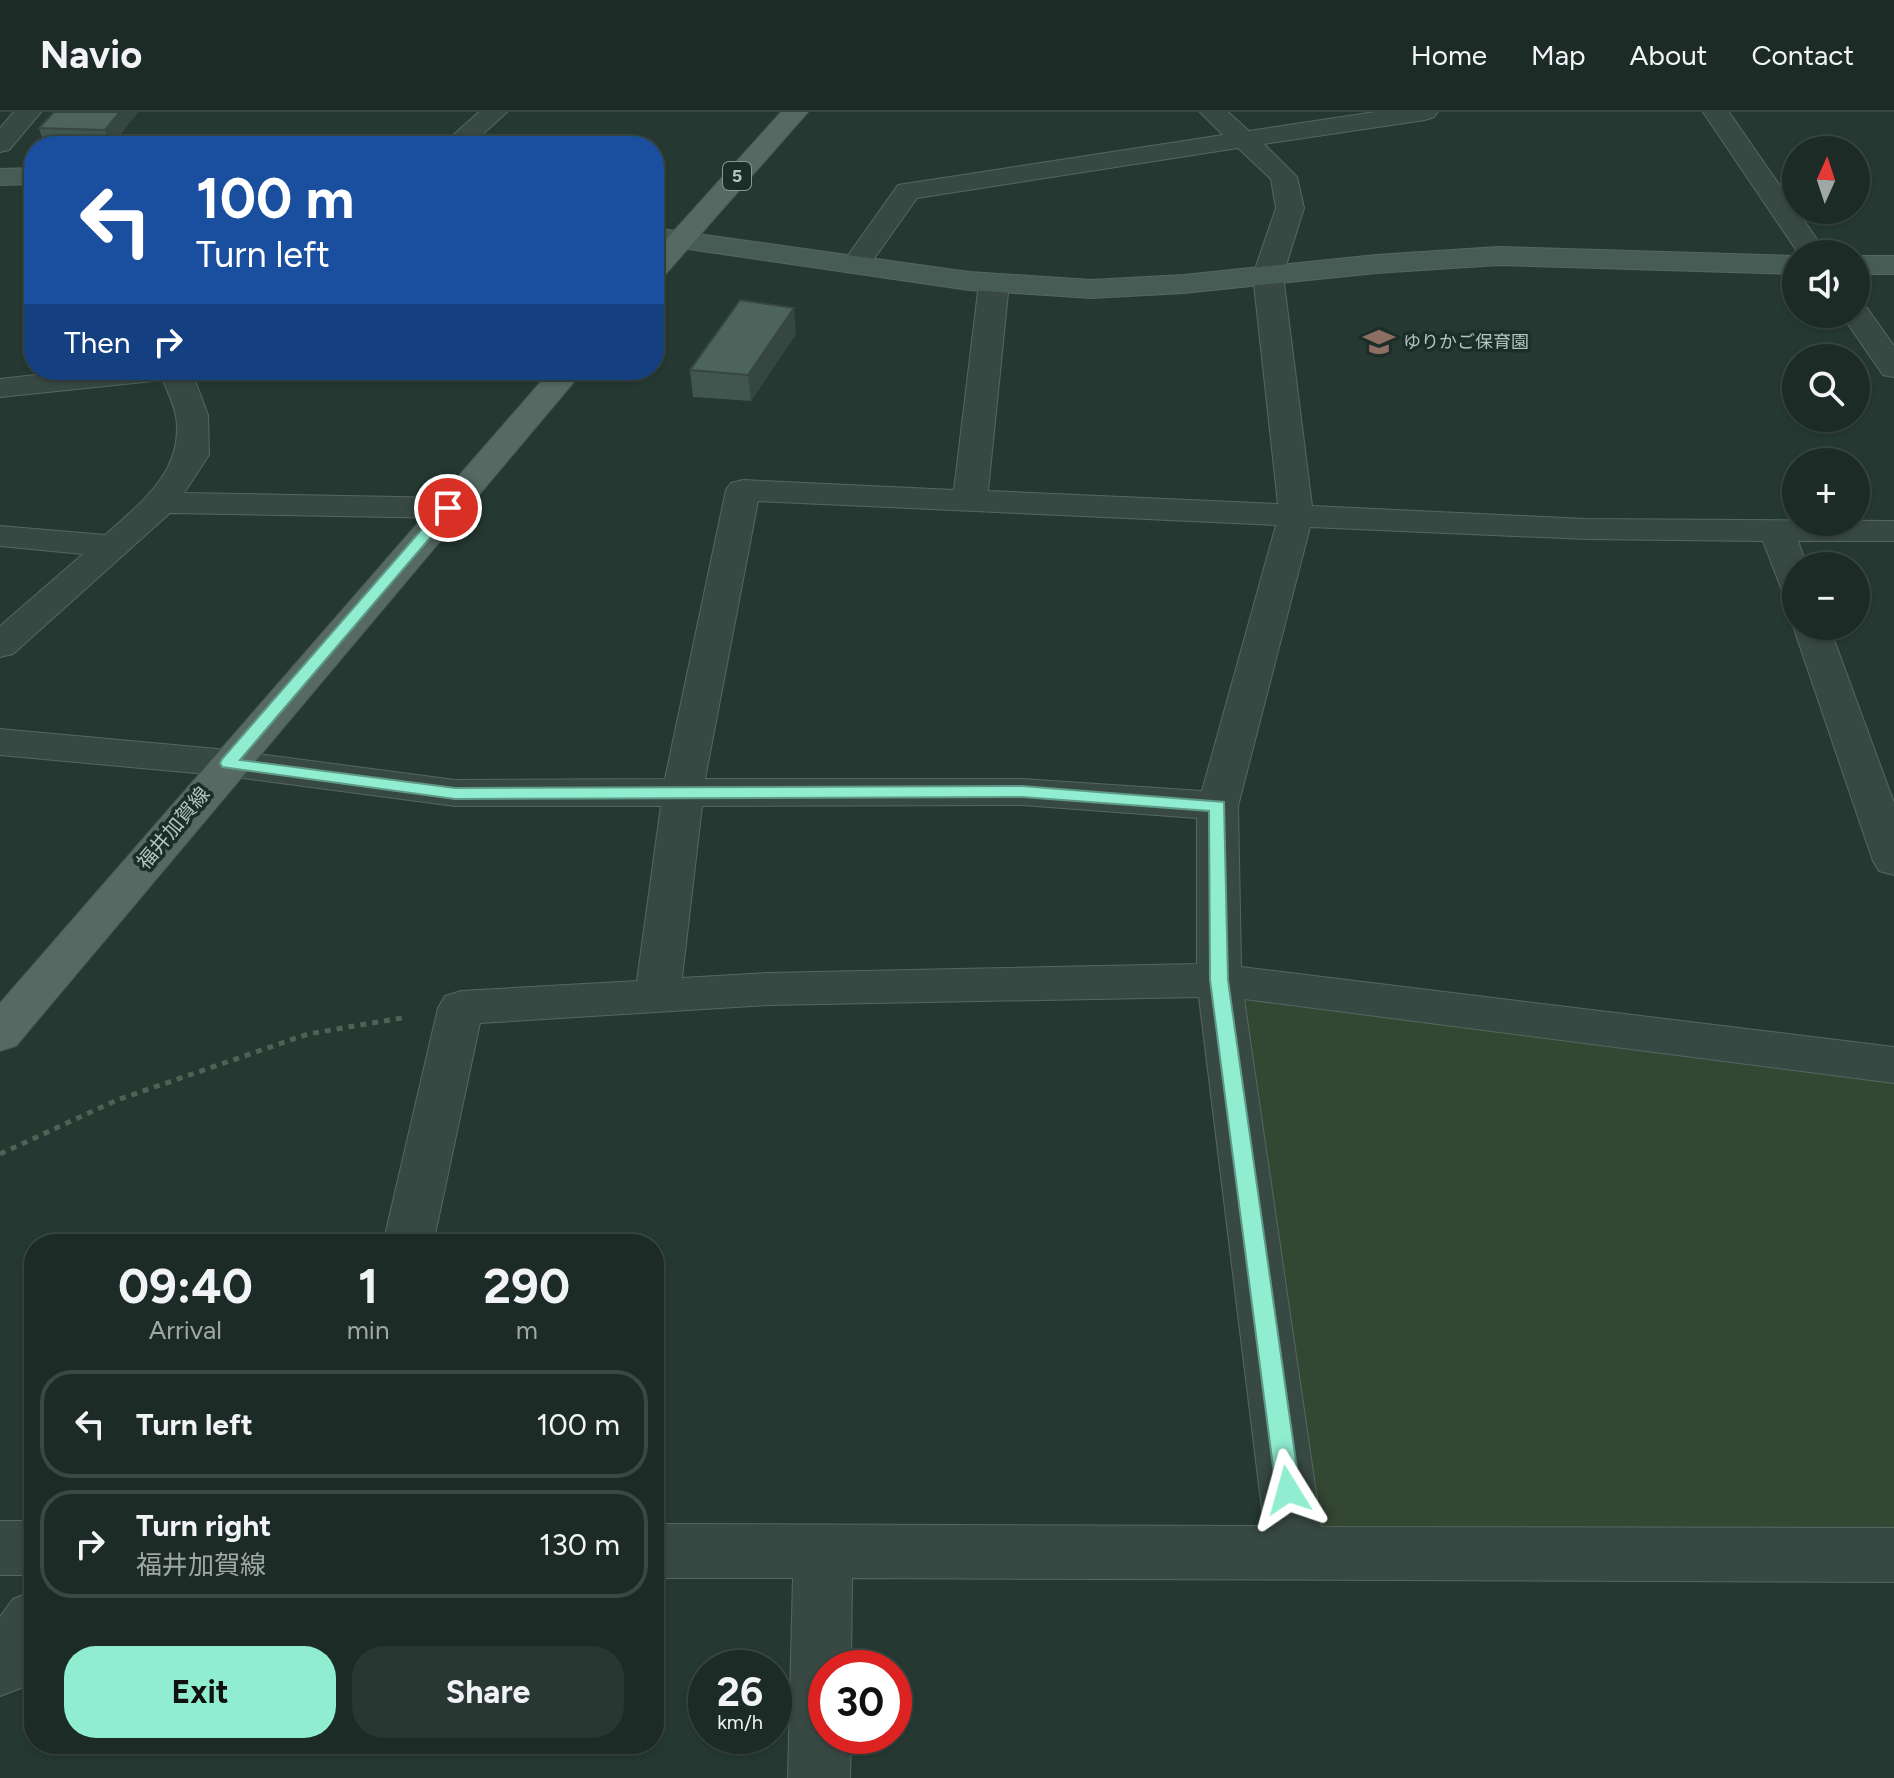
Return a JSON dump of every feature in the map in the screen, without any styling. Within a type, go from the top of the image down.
[{"type":"main road","name":"5","points":[[667,238],[795,112]]},
{"type":"main road","name":"福井加賀線","points":[[0,1034],[228,763],[559,380]]},
{"type":"street","points":[[0,144],[28,112]]},
{"type":"street","points":[[466,136],[494,112]]},
{"type":"street","points":[[1213,112],[1284,177],[1290,208],[1268,275],[1296,514],[1218,806],[1219,980],[1296,1552]]},
{"type":"street","points":[[856,264],[908,191],[1425,112]]},
{"type":"street","points":[[1716,112],[1803,240]]},
{"type":"street","points":[[0,177],[24,176]]},
{"type":"street","points":[[667,238],[994,283],[1091,289],[1184,284],[1376,264],[1498,256],[1782,265]]},
{"type":"street","points":[[1870,265],[1894,265]]},
{"type":"street","points":[[970,500],[994,283]]},
{"type":"street","points":[[1866,328],[1894,368]]},
{"type":"street","points":[[0,388],[75,380]]},
{"type":"street","points":[[0,646],[161,503],[192,455],[192,415],[179,380]]},
{"type":"street","points":[[657,996],[683,791],[743,490],[1586,529],[1894,531]]},
{"type":"street","points":[[161,503],[448,508]]},
{"type":"street","points":[[1777,531],[1784,552]]},
{"type":"street","points":[[0,536],[113,546]]},
{"type":"street","points":[[1816,640],[1894,861]]},
{"type":"street","points":[[0,742],[228,763],[455,793],[1022,792],[1218,806]]},
{"type":"street","points":[[410,1234],[461,1008],[768,989],[1219,980],[1894,1065]]},
{"type":"street","points":[[0,1548],[24,1548]]},
{"type":"street","points":[[664,1551],[1894,1555]]},
{"type":"street","points":[[819,1778],[823,1551]]},
{"type":"street","points":[[0,1667],[24,1633]]},
{"type":"path","points":[[0,1154],[117,1100],[308,1034],[461,1008]]},
{"type":"green space","points":[[1221,993],[1894,1066],[1894,1555],[1296,1552]]},
{"type":"building","points":[[54,112],[120,112],[105,130],[39,128]]},
{"type":"building","points":[[740,300],[794,308],[748,375],[690,370]]},
{"type":"place","name":"ゆりかご保育園","points":[[1379,342]]},
{"type":"route","points":[[448,508],[228,763],[455,793],[1022,792],[1218,806],[1219,980],[1288,1490]]}]
